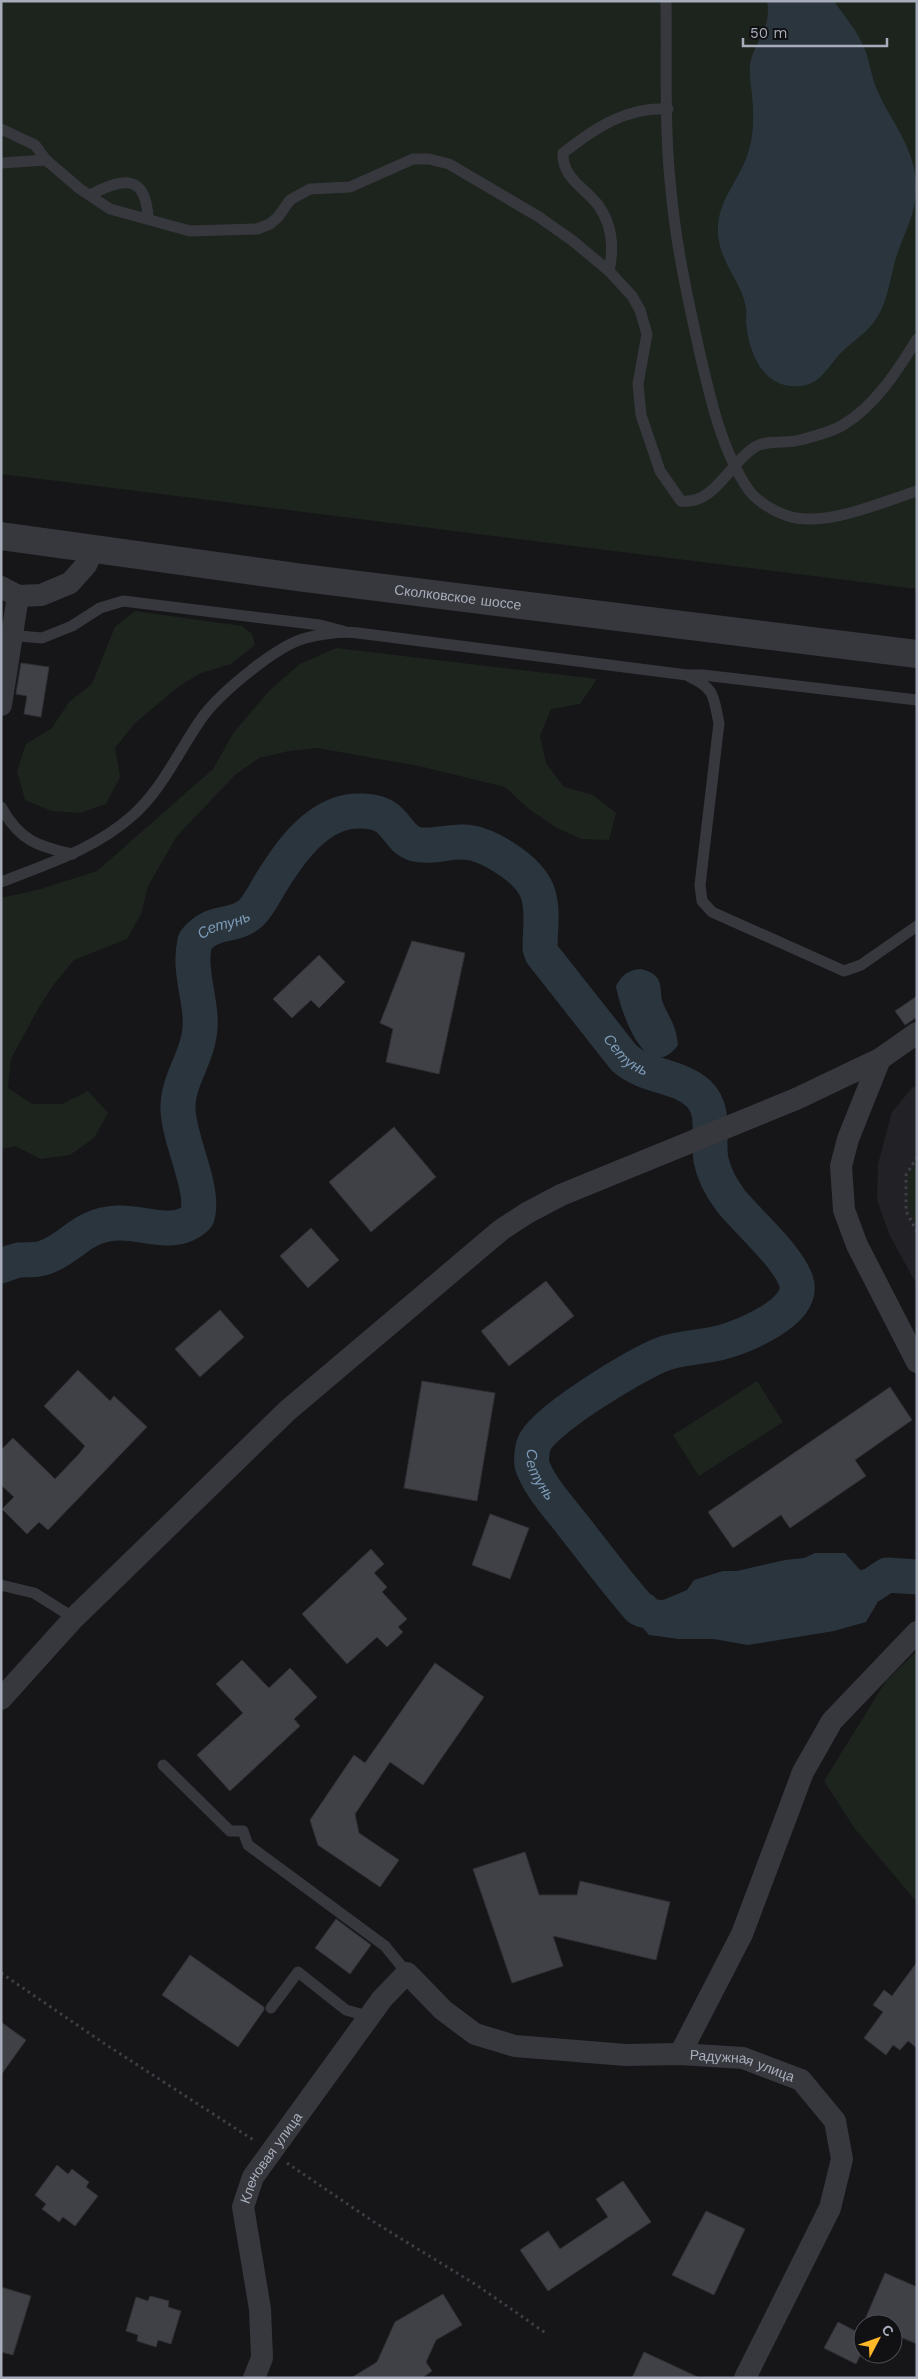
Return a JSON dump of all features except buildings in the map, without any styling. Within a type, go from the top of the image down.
[{"type":"street","name":"Сколковское шоссе","points":[[1,536],[304,578],[917,654]]},
{"type":"street","points":[[1,705],[9,592],[41,595],[70,583],[86,565],[94,548]]},
{"type":"street","points":[[1,1699],[74,1618],[287,1411],[501,1230],[527,1213],[561,1195],[796,1099],[880,1059],[917,1033]]},
{"type":"street","points":[[880,1059],[848,1139],[841,1166],[844,1210],[857,1245],[917,1362]]},
{"type":"street","points":[[680,2054],[742,1934],[808,1763],[832,1721],[917,1632]]},
{"type":"street","name":"Радужная улица","points":[[407,1973],[443,2010],[475,2034],[515,2046],[626,2055],[680,2054],[743,2058],[801,2080],[835,2121],[842,2159],[830,2208],[745,2378]]},
{"type":"street","name":"Кленовая улица","points":[[254,2378],[262,2358],[260,2308],[243,2207],[250,2184],[270,2152],[371,2017],[382,1999],[407,1973]]},
{"type":"lane","points":[[666,1],[671,190],[684,286],[712,403],[734,465],[749,490],[765,504],[789,517],[810,519],[834,517],[917,491]]},
{"type":"lane","points":[[609,271],[612,256],[606,218],[597,204],[567,174],[562,162],[563,153],[609,122],[631,112],[647,108],[668,109]]},
{"type":"lane","points":[[1,129],[34,145],[46,160],[90,195],[119,213],[148,218],[176,229],[190,231],[258,229],[270,224],[278,217],[290,200],[310,189],[350,187],[413,160],[429,159],[449,164],[539,217],[609,271],[632,296],[640,310],[647,334],[638,384],[640,415],[660,471],[681,501],[690,502],[717,486],[734,465],[755,447],[764,443],[789,443],[802,440],[842,426],[856,417],[891,378],[917,339]]},
{"type":"lane","points":[[1,163],[46,160]]},
{"type":"lane","points":[[90,195],[110,186],[126,182],[136,184],[142,189],[148,218]]},
{"type":"lane","points":[[7,635],[42,638],[72,626],[100,608],[123,601],[320,625],[348,632],[687,675],[703,675],[917,700]]},
{"type":"lane","points":[[1,882],[73,854],[106,838],[133,816],[153,794],[205,714],[230,688],[273,654],[305,638],[348,632]]},
{"type":"lane","points":[[687,675],[707,685],[713,696],[719,723],[700,886],[702,901],[712,912],[844,971],[861,965],[917,926]]},
{"type":"lane","points":[[1,807],[10,823],[24,837],[43,848],[73,854]]},
{"type":"lane","points":[[1,1585],[34,1593],[74,1618]]},
{"type":"lane","points":[[163,1765],[230,1831],[243,1831],[248,1845],[385,1946],[407,1973]]},
{"type":"lane","points":[[271,2008],[298,1972],[346,2010],[371,2017]]},
{"type":"path","points":[[917,1157],[906,1176],[906,1211],[917,1232]]},
{"type":"shaded area","points":[[1,1],[917,1],[917,589],[1,474]]},
{"type":"shaded area","points":[[767,1],[834,1],[863,45],[878,92],[902,136],[912,159],[915,172],[914,207],[897,254],[885,301],[877,317],[872,325],[841,353],[818,379],[808,385],[800,386],[789,386],[770,378],[757,362],[749,342],[743,297],[725,259],[718,238],[719,216],[722,206],[744,165],[751,142],[753,110],[750,64],[767,20]]},
{"type":"shaded area","points":[[135,611],[242,626],[252,634],[255,645],[231,664],[201,673],[178,687],[133,725],[115,748],[120,777],[106,804],[80,813],[52,811],[25,800],[17,771],[26,744],[52,728],[69,702],[92,684],[115,627]]},
{"type":"shaded area","points":[[336,648],[597,679],[580,704],[551,709],[540,736],[546,763],[564,787],[593,795],[616,813],[609,840],[581,839],[555,827],[529,809],[505,787],[419,766],[317,748],[289,751],[259,758],[235,775],[177,836],[148,886],[141,914],[127,939],[74,960],[54,984],[11,1059],[8,1088],[32,1104],[62,1104],[88,1091],[108,1113],[94,1138],[70,1155],[41,1159],[15,1146],[1,1149],[1,898],[41,889],[97,871],[213,769],[234,732],[270,690],[300,664]]},
{"type":"shaded area","points":[[641,969],[651,972],[658,979],[663,1003],[676,1032],[678,1045],[666,1056],[655,1057],[645,1052],[636,1041],[618,997],[616,986],[621,979],[629,972]]},
{"type":"shaded area","points":[[917,1086],[917,1285],[890,1236],[877,1200],[878,1164],[892,1112],[912,1088]]},
{"type":"shaded area","points":[[917,1162],[917,1226],[908,1211],[908,1176]]},
{"type":"shaded area","points":[[757,1381],[783,1422],[699,1476],[673,1435]]},
{"type":"shaded area","points":[[815,1553],[845,1553],[869,1580],[880,1598],[866,1622],[834,1631],[748,1645],[714,1639],[679,1639],[649,1635],[601,1580],[621,1572],[638,1592],[650,1599],[663,1600],[687,1590],[694,1580],[723,1571],[737,1571],[785,1560],[804,1558]]},
{"type":"shaded area","points":[[917,1651],[917,1902],[855,1829],[824,1781],[886,1681]]},
{"type":"waterway","name":"Сетунь","points":[[1,1266],[19,1260],[46,1257],[86,1232],[105,1225],[127,1223],[169,1228],[179,1227],[197,1217],[199,1206],[198,1193],[179,1122],[178,1109],[180,1090],[199,1036],[200,1013],[193,966],[195,941],[209,929],[237,921],[251,913],[292,852],[308,834],[326,820],[337,815],[363,811],[377,813],[388,819],[407,840],[415,844],[464,842],[474,843],[495,852],[516,866],[532,883],[537,891],[540,905],[540,948],[542,954],[624,1058],[642,1069],[690,1087],[704,1100],[709,1116],[711,1160],[724,1192],[779,1253],[794,1275],[797,1285],[796,1295],[790,1305],[769,1322],[732,1339],[666,1353],[646,1362],[570,1409],[553,1422],[534,1444],[532,1465],[544,1488],[621,1587],[639,1608],[643,1610]]},
{"type":"waterway","name":"Сетунь","points":[[825,1598],[872,1585],[887,1575],[917,1577]]}]
